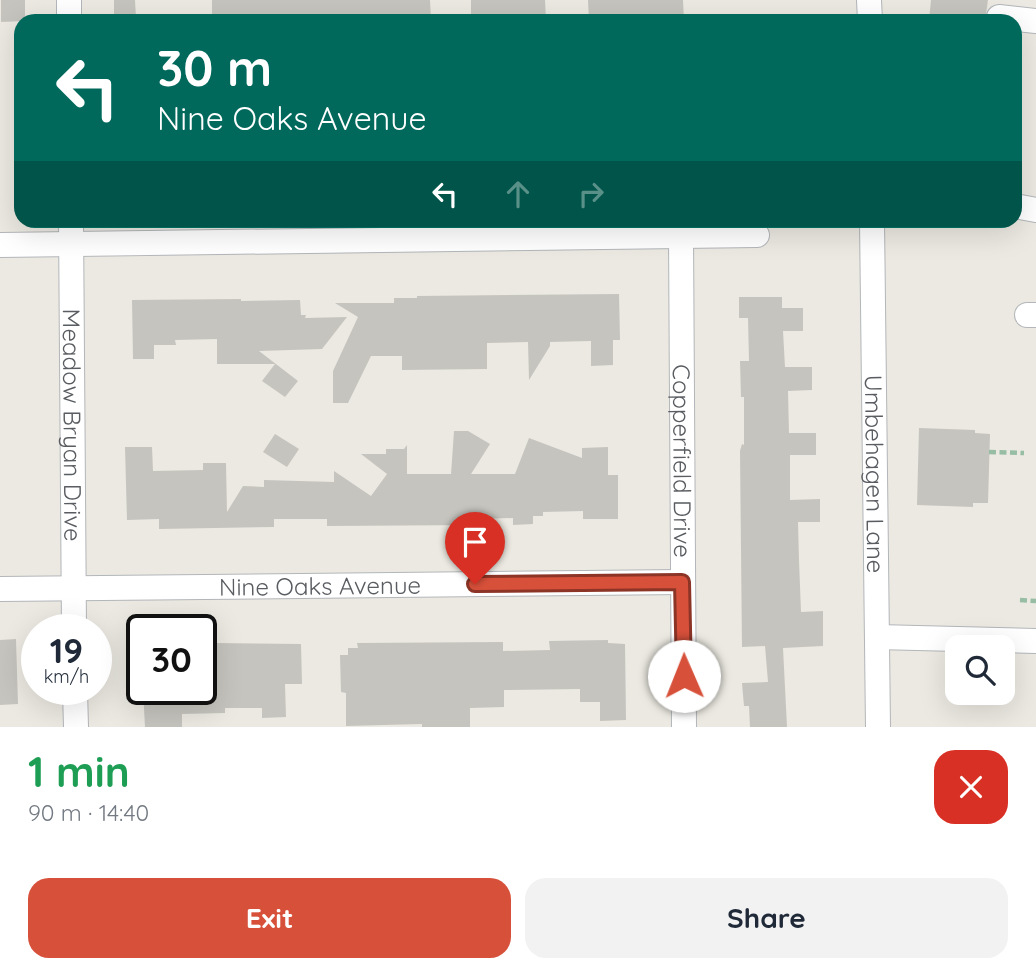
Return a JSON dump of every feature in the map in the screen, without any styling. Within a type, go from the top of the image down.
[{"type":"street","name":"Umbehagen Lane","points":[[872,228],[878,727]]},
{"type":"street","points":[[0,245],[71,232],[757,235]]},
{"type":"street","name":"Meadow Bryan Drive","points":[[71,232],[74,614]]},
{"type":"street","name":"Copperfield Drive","points":[[681,235],[684,727]]},
{"type":"street","name":"Nine Oaks Avenue","points":[[0,589],[682,582]]},
{"type":"street","points":[[877,637],[1036,641]]},
{"type":"street","points":[[75,705],[76,727]]},
{"type":"path","points":[[989,452],[1024,453]]},
{"type":"path","points":[[1020,600],[1036,601]]},
{"type":"building","points":[[1,0],[25,0],[25,14],[14,14],[14,21],[1,22]]},
{"type":"building","points":[[114,0],[135,0],[136,14],[114,14]]},
{"type":"building","points":[[212,0],[430,0],[431,14],[212,14]]},
{"type":"building","points":[[471,0],[545,0],[546,14],[471,14]]},
{"type":"building","points":[[588,0],[683,0],[684,14],[589,14]]},
{"type":"building","points":[[931,0],[988,0],[986,14],[930,14]]},
{"type":"building","points":[[619,294],[620,340],[613,340],[613,365],[591,366],[591,341],[550,342],[529,380],[528,342],[487,343],[487,369],[402,370],[402,356],[371,356],[348,403],[333,403],[333,371],[358,317],[335,303],[394,303],[394,298],[417,296]]},
{"type":"building","points":[[739,297],[782,297],[782,308],[803,308],[803,331],[783,331],[785,367],[812,367],[812,390],[788,391],[789,433],[816,433],[816,455],[790,455],[790,500],[820,499],[820,522],[798,522],[801,612],[823,611],[823,646],[783,648],[787,727],[750,727],[749,706],[744,706],[742,683],[768,682],[765,646],[742,647],[740,451],[742,444],[744,445],[744,397],[741,397],[740,361],[749,361],[748,318],[739,318]]},
{"type":"building","points":[[132,300],[300,300],[301,315],[306,315],[305,318],[347,317],[322,349],[259,351],[298,381],[285,397],[262,381],[275,364],[217,364],[217,339],[175,340],[176,345],[154,345],[154,359],[133,359]]},
{"type":"building","points":[[919,428],[975,430],[975,433],[990,434],[988,503],[973,503],[973,507],[917,505]]},
{"type":"building","points":[[454,431],[468,431],[490,444],[471,474],[515,474],[529,438],[582,458],[582,448],[608,447],[608,475],[618,475],[618,519],[583,519],[583,511],[543,512],[543,516],[533,516],[533,524],[513,525],[513,518],[477,519],[477,525],[327,526],[327,519],[274,519],[274,527],[159,529],[159,519],[127,520],[125,447],[152,447],[153,471],[203,470],[203,463],[226,463],[227,512],[243,486],[264,487],[264,480],[334,482],[334,471],[371,496],[387,474],[361,454],[386,454],[386,449],[404,449],[407,445],[407,474],[451,474]]},
{"type":"building","points":[[275,434],[299,449],[287,467],[263,452]]},
{"type":"building","points":[[16,639],[18,704],[0,705],[0,640]]},
{"type":"building","points":[[608,640],[608,643],[625,644],[626,720],[600,721],[600,702],[580,702],[580,689],[504,690],[504,707],[470,708],[470,727],[422,727],[422,724],[346,726],[346,693],[341,692],[340,655],[348,655],[348,648],[358,648],[357,643],[503,642],[503,651],[550,650],[549,641]]},
{"type":"building","points":[[217,643],[301,644],[302,684],[285,684],[286,717],[262,718],[262,708],[225,708],[225,713],[182,714],[182,727],[145,727],[144,705],[217,705]]},
{"type":"route","points":[[475,584],[682,582],[684,676]]}]
